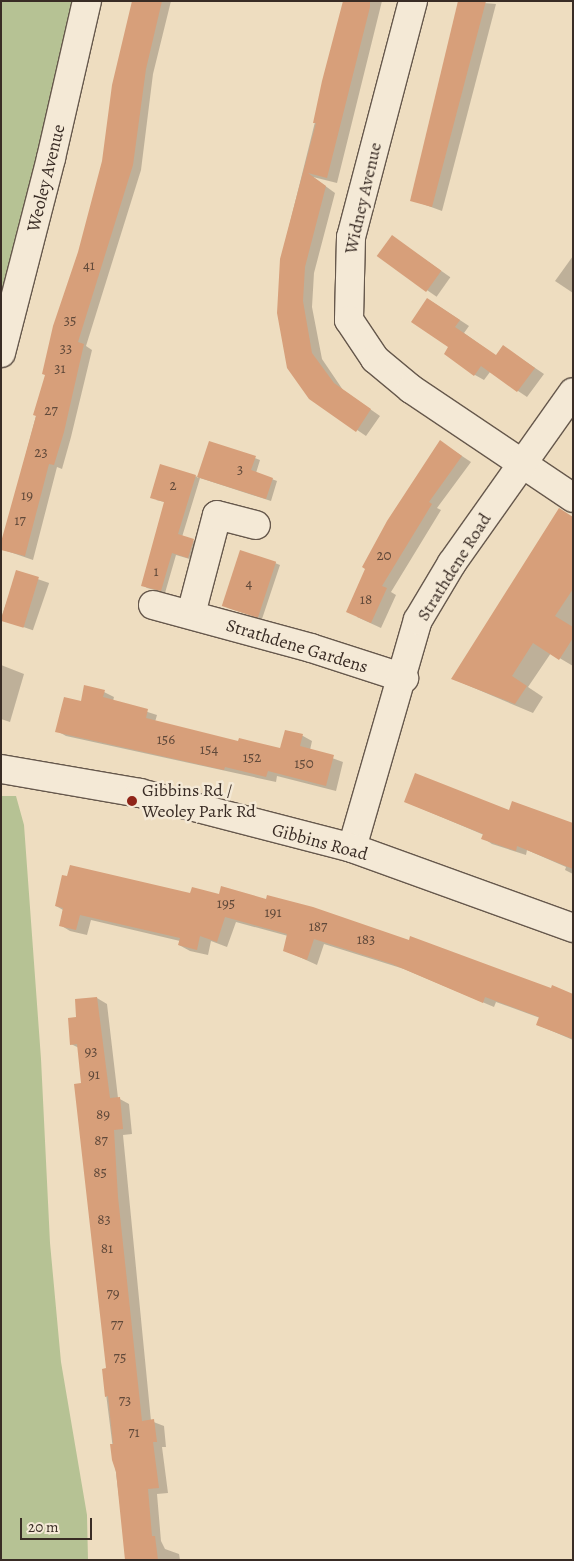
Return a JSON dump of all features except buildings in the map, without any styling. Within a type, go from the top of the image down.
[{"type":"street","name":"Weoley Avenue","points":[[1,353],[51,158],[87,1]]},
{"type":"street","name":"Widney Avenue","points":[[414,1],[351,237],[349,320],[375,359],[411,389],[573,498]]},
{"type":"street","name":"Strathdene Road","points":[[352,848],[404,678],[418,620],[452,563],[573,392]]},
{"type":"street","points":[[191,614],[217,514],[256,526]]},
{"type":"street","name":"Strathdene Gardens","points":[[153,606],[191,614],[404,678]]},
{"type":"street","name":"Gibbins Road","points":[[1,768],[140,793],[352,848],[573,928]]},
{"type":"green space","points":[[1,1],[75,1],[1,307]]},
{"type":"green space","points":[[1,796],[16,796],[24,825],[41,1059],[50,1243],[61,1362],[87,1515],[88,1560],[2,1560]]},
{"type":"place","name":"Gibbins Rd / Weoley Park Rd","points":[[132,801]]}]
